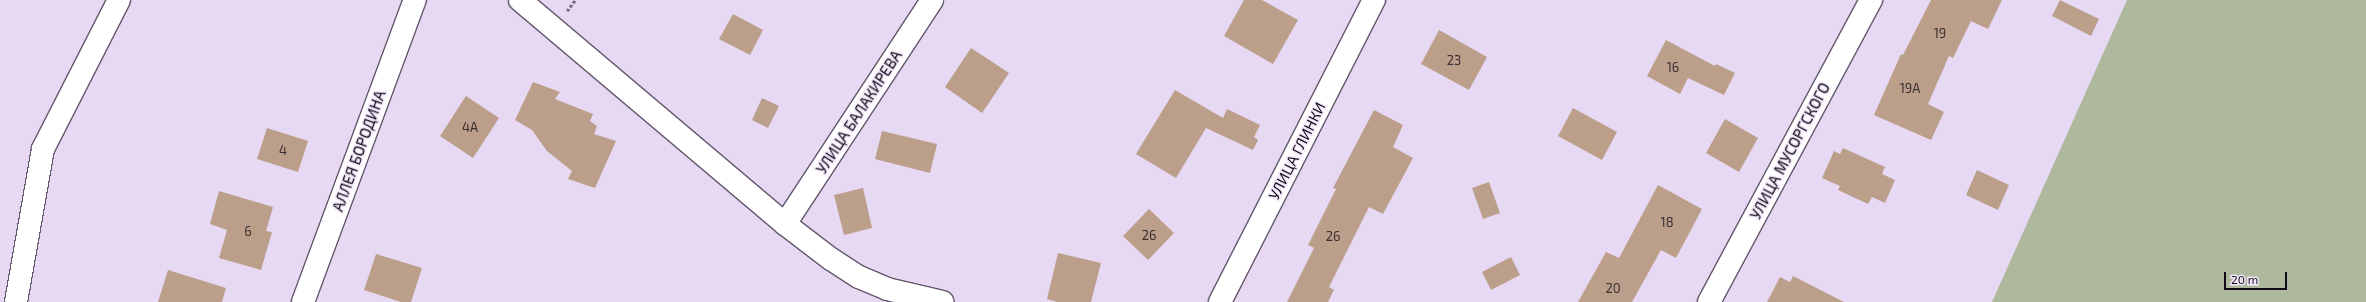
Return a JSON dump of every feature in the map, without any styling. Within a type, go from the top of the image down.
[{"type":"street","points":[[16,302],[43,150],[119,0]]},
{"type":"street","name":"АЛЛЕЯ БОРОДИНА","points":[[303,302],[414,0]]},
{"type":"street","points":[[520,0],[785,224],[831,259],[859,277],[887,289],[942,302]]},
{"type":"street","name":"УЛИЦА БАЛАКИРЕВА","points":[[785,224],[932,0]]},
{"type":"street","name":"УЛИЦА ГЛИНКИ","points":[[1220,302],[1374,0]]},
{"type":"street","name":"УЛИЦА МУСОРГСКОГО","points":[[1709,302],[1871,0]]},
{"type":"green space","points":[[2127,0],[2366,0],[2366,302],[1992,302]]},
{"type":"building","points":[[1244,0],[1262,0],[1298,20],[1273,64],[1224,36]]},
{"type":"building","points":[[1931,0],[2002,0],[1988,29],[1971,21],[1953,58],[1949,56],[1928,104],[1944,112],[1931,140],[1874,115],[1901,54],[1903,55]]},
{"type":"building","points":[[2060,0],[2099,19],[2091,36],[2052,16]]},
{"type":"building","points":[[733,14],[763,30],[750,55],[719,39]]},
{"type":"building","points":[[1439,30],[1487,57],[1469,90],[1421,64]]},
{"type":"building","points":[[1666,40],[1715,66],[1716,64],[1735,73],[1724,95],[1688,78],[1680,94],[1647,76]]},
{"type":"building","points":[[971,48],[1009,73],[982,113],[945,87]]},
{"type":"building","points":[[533,82],[560,92],[555,99],[593,114],[590,121],[597,126],[594,134],[616,141],[595,188],[568,179],[572,171],[547,151],[532,130],[515,120]]},
{"type":"building","points":[[1175,90],[1223,118],[1227,109],[1260,125],[1254,137],[1258,140],[1253,150],[1206,128],[1176,178],[1136,154]]},
{"type":"building","points":[[466,96],[499,118],[473,158],[440,136]]},
{"type":"building","points":[[762,98],[779,106],[768,128],[752,120]]},
{"type":"building","points":[[1573,108],[1617,132],[1602,160],[1558,136]]},
{"type":"building","points":[[1374,110],[1403,125],[1393,147],[1413,158],[1383,214],[1369,207],[1329,287],[1334,290],[1328,302],[1287,302],[1314,248],[1308,245],[1336,189],[1333,188]]},
{"type":"building","points":[[1725,119],[1758,138],[1739,172],[1706,153]]},
{"type":"building","points":[[267,128],[308,141],[298,172],[257,159]]},
{"type":"building","points":[[882,131],[937,144],[930,173],[875,159]]},
{"type":"building","points":[[1843,148],[1885,167],[1882,174],[1895,180],[1885,203],[1872,197],[1868,204],[1838,190],[1840,186],[1822,178],[1834,151],[1840,154]]},
{"type":"building","points":[[1977,170],[2009,185],[1998,210],[1966,195]]},
{"type":"building","points":[[1489,182],[1500,213],[1483,219],[1472,188]]},
{"type":"building","points":[[1658,185],[1702,209],[1676,258],[1661,250],[1632,302],[1578,302],[1606,252],[1619,258]]},
{"type":"building","points":[[863,188],[872,228],[844,235],[834,195]]},
{"type":"building","points":[[219,191],[273,207],[266,231],[272,232],[261,270],[219,258],[227,230],[210,224]]},
{"type":"building","points":[[1149,209],[1174,233],[1148,260],[1123,236]]},
{"type":"building","points":[[1058,253],[1101,263],[1091,302],[1057,302],[1047,299]]},
{"type":"building","points":[[376,254],[422,268],[411,302],[401,302],[364,290]]},
{"type":"building","points":[[1511,257],[1520,275],[1491,290],[1482,272]]},
{"type":"building","points":[[168,270],[226,288],[222,302],[158,302]]},
{"type":"building","points":[[1793,276],[1844,302],[1767,302],[1780,277],[1790,282]]}]
